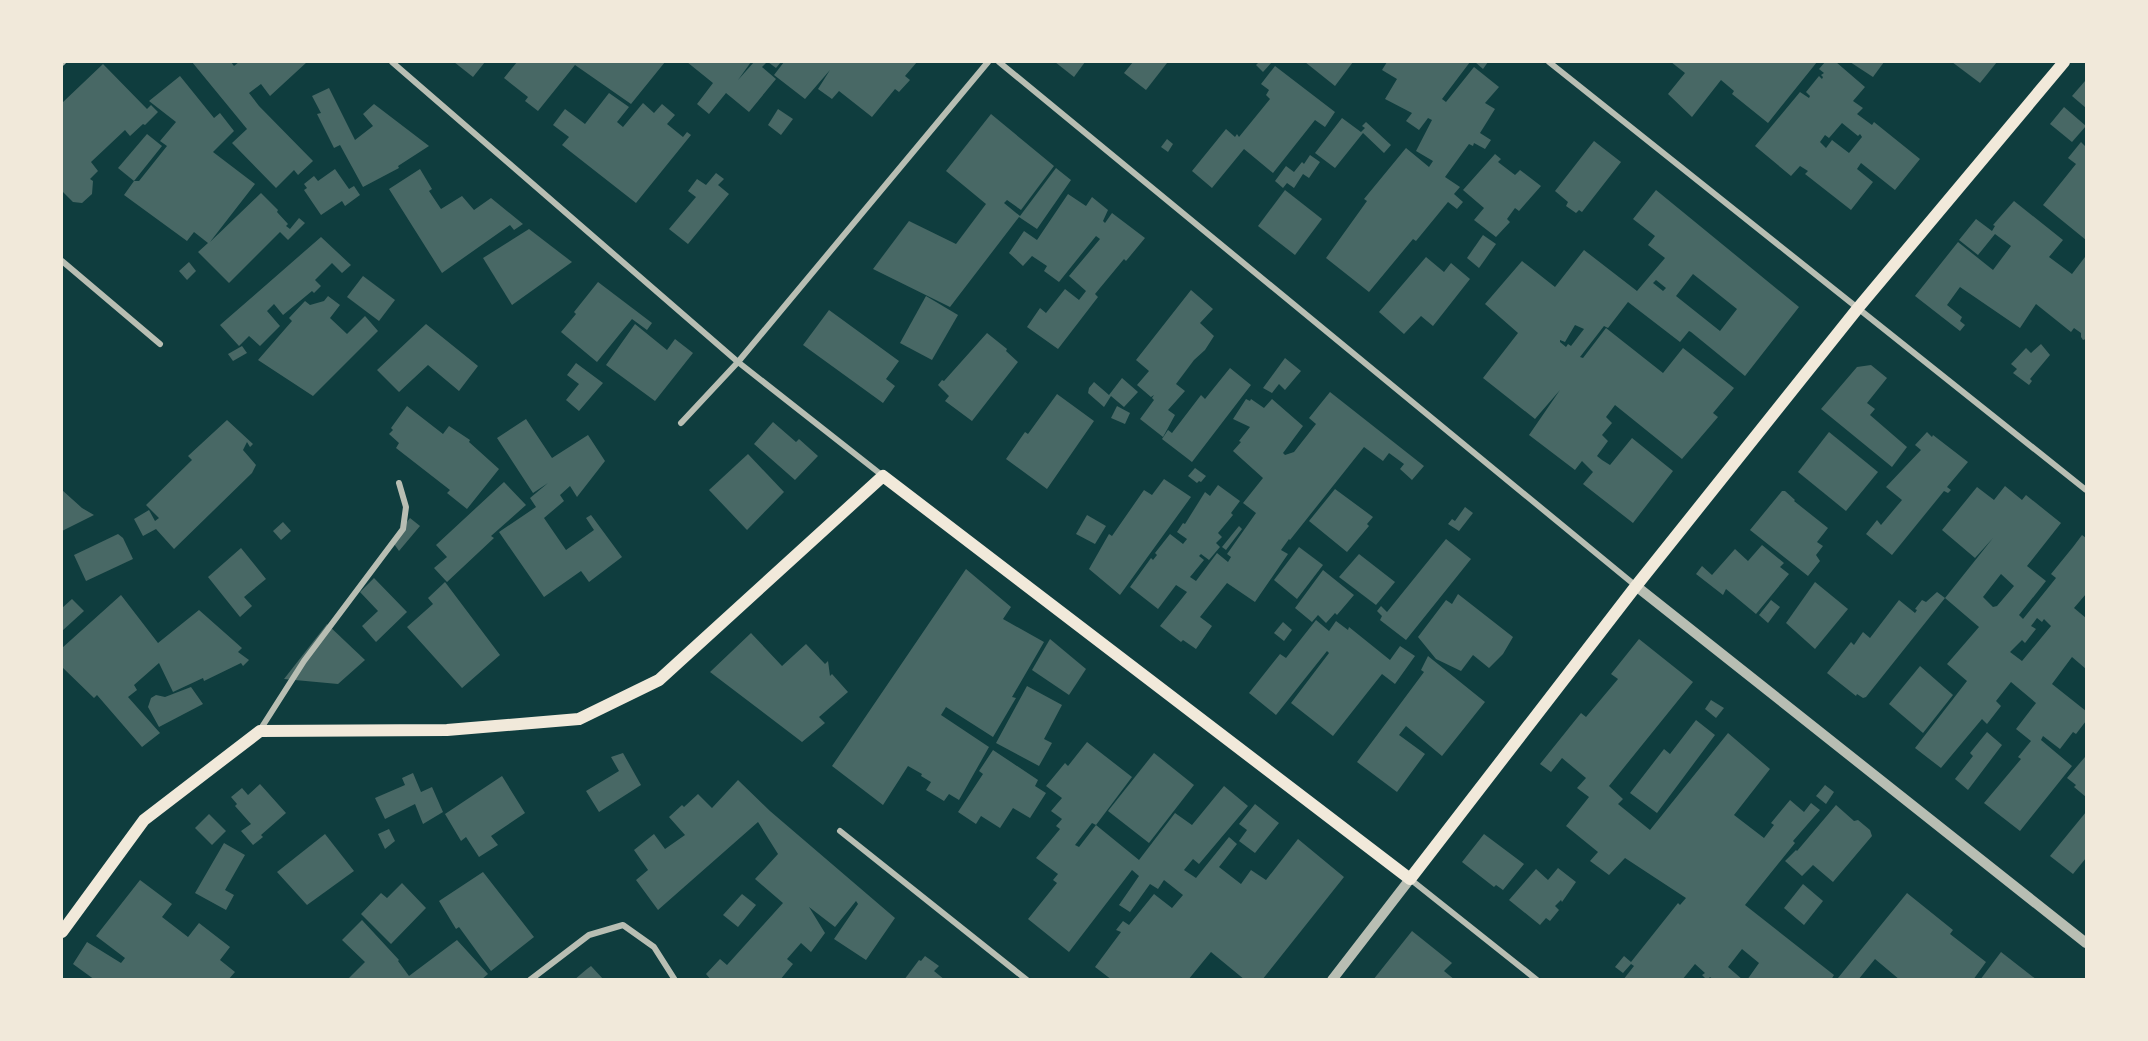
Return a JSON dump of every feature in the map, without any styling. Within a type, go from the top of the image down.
[{"type":"main road","points":[[62,932],[144,820],[260,731],[447,730],[579,719],[659,680],[883,476],[1410,879],[1636,586],[1858,308],[2064,62]]},
{"type":"street","points":[[392,62],[738,362],[883,476]]},
{"type":"street","points":[[681,423],[738,362],[988,62]]},
{"type":"street","points":[[999,62],[1636,586],[2086,943]]},
{"type":"street","points":[[1548,62],[2086,490]]},
{"type":"street","points":[[62,261],[160,344]]},
{"type":"street","points":[[260,731],[304,661],[402,529],[406,507],[399,483]]},
{"type":"street","points":[[840,831],[1027,980]]},
{"type":"street","points":[[1332,980],[1410,879],[1537,980]]},
{"type":"street","points":[[530,980],[589,935],[623,925],[654,947],[675,980]]},
{"type":"building","points":[[192,62],[231,62],[234,66],[239,62],[307,62],[270,96],[261,84],[249,93],[313,161],[298,175],[294,170],[276,188],[232,143],[247,129]]},
{"type":"building","points":[[454,62],[485,62],[473,77]]},
{"type":"building","points":[[517,62],[665,62],[631,104],[575,65],[538,111],[525,101],[528,97],[504,78]]},
{"type":"building","points":[[687,62],[751,62],[738,80],[754,62],[764,62],[766,63],[762,67],[776,79],[749,112],[726,93],[709,114],[697,104],[713,83]]},
{"type":"building","points":[[768,62],[781,62],[776,68]]},
{"type":"building","points":[[784,62],[917,62],[905,76],[910,80],[899,92],[895,89],[872,117],[839,91],[832,99],[818,89],[830,70],[805,99],[774,75]]},
{"type":"building","points":[[1055,62],[1085,62],[1074,77]]},
{"type":"building","points":[[1133,62],[1167,63],[1146,90],[1124,73]]},
{"type":"building","points":[[1259,62],[1272,62],[1263,72],[1256,65]]},
{"type":"building","points":[[1305,62],[1353,62],[1335,86]]},
{"type":"building","points":[[1387,62],[1470,62],[1442,99],[1446,102],[1474,67],[1499,87],[1485,103],[1495,109],[1480,133],[1491,140],[1485,149],[1474,143],[1473,146],[1469,144],[1445,177],[1460,187],[1454,194],[1463,202],[1457,209],[1448,202],[1416,241],[1413,239],[1369,292],[1326,258],[1367,201],[1364,199],[1406,148],[1429,167],[1433,161],[1416,151],[1432,120],[1428,118],[1419,130],[1406,121],[1412,113],[1385,99],[1397,79],[1382,70]]},
{"type":"building","points":[[1475,62],[1488,62],[1483,69]]},
{"type":"building","points":[[1671,62],[1817,62],[1768,123],[1732,94],[1734,91],[1721,80],[1692,117],[1668,94],[1685,73]]},
{"type":"building","points":[[1825,62],[1836,62],[1865,87],[1853,101],[1863,108],[1857,114],[1872,125],[1874,122],[1920,159],[1895,190],[1861,163],[1857,169],[1873,182],[1851,210],[1805,174],[1808,171],[1800,166],[1791,176],[1755,146],[1800,92],[1809,98],[1806,92],[1819,76],[1822,79],[1823,77],[1821,75],[1824,73],[1819,69]],"holes":[[[1842,123],[1858,136],[1860,134],[1862,137],[1849,153],[1832,140],[1826,148],[1820,142],[1825,135],[1829,138]]]},
{"type":"building","points":[[1850,62],[1884,62],[1873,77]]},
{"type":"building","points":[[1952,62],[1997,62],[1980,83]]},
{"type":"building","points":[[103,64],[147,109],[151,105],[158,112],[130,136],[125,130],[91,162],[98,171],[90,179],[93,181],[92,194],[82,203],[73,202],[62,193],[62,103]]},
{"type":"building","points":[[1275,66],[1335,112],[1325,127],[1315,120],[1273,173],[1244,149],[1212,188],[1192,171],[1226,129],[1235,137],[1237,134],[1239,137],[1270,99],[1266,95],[1269,90],[1261,84]]},
{"type":"building","points":[[180,76],[214,118],[220,113],[234,131],[213,152],[255,184],[210,242],[261,193],[278,210],[277,212],[290,229],[299,218],[305,223],[288,240],[280,232],[229,283],[198,252],[208,243],[194,232],[187,241],[124,195],[134,181],[139,181],[167,146],[160,141],[176,122],[149,101]]},
{"type":"building","points":[[2086,82],[2086,108],[2072,96]]},
{"type":"building","points":[[329,88],[355,140],[373,126],[363,114],[374,104],[429,146],[398,166],[399,168],[363,187],[340,145],[334,148],[317,114],[321,113],[312,96]]},
{"type":"building","points":[[609,93],[629,107],[617,122],[623,127],[643,103],[654,113],[662,104],[675,115],[667,124],[683,137],[687,132],[691,135],[636,203],[562,145],[569,137],[553,125],[565,109],[585,124]]},
{"type":"building","points":[[2064,107],[2086,126],[2072,142],[2050,124]]},
{"type":"building","points":[[778,109],[793,119],[781,135],[768,125]]},
{"type":"building","points":[[991,114],[1054,166],[1021,210],[1007,200],[1004,203],[1020,216],[1056,168],[1071,180],[1037,229],[1019,217],[950,307],[873,269],[909,221],[956,244],[986,204],[946,171]]},
{"type":"building","points":[[1342,118],[1361,132],[1366,122],[1391,145],[1384,153],[1363,133],[1335,168],[1315,153]]},
{"type":"building","points":[[147,134],[162,146],[134,181],[118,168]]},
{"type":"building","points":[[1167,139],[1173,144],[1168,152],[1161,147]]},
{"type":"building","points":[[1594,141],[1621,162],[1582,212],[1579,210],[1576,213],[1566,206],[1568,202],[1555,191]]},
{"type":"building","points":[[2081,142],[2086,147],[2086,240],[2043,205],[2076,164],[2068,158]]},
{"type":"building","points":[[1495,154],[1501,159],[1498,162],[1515,175],[1520,170],[1541,186],[1519,211],[1515,208],[1507,219],[1510,222],[1496,237],[1474,220],[1484,208],[1463,190]]},
{"type":"building","points":[[1310,155],[1320,162],[1309,178],[1303,174],[1294,188],[1287,183],[1283,188],[1275,181],[1286,166],[1294,172]]},
{"type":"building","points":[[335,169],[349,189],[354,186],[360,195],[345,206],[342,201],[321,215],[304,190],[307,188],[304,184],[314,176],[318,181]]},
{"type":"building","points":[[420,169],[432,189],[429,191],[441,209],[462,196],[474,210],[491,198],[523,224],[514,230],[510,225],[442,273],[389,189]]},
{"type":"building","points":[[716,173],[724,179],[718,185],[729,194],[688,244],[669,229],[696,197],[688,191],[697,179],[706,185]]},
{"type":"building","points":[[1285,190],[1322,219],[1295,255],[1258,226]]},
{"type":"building","points":[[1656,190],[1799,307],[1745,376],[1691,332],[1689,331],[1680,342],[1628,302],[1608,328],[1604,326],[1580,357],[1583,358],[1606,328],[1663,373],[1683,348],[1734,388],[1713,413],[1718,417],[1682,459],[1615,405],[1606,417],[1612,423],[1602,435],[1608,441],[1597,456],[1610,465],[1632,438],[1673,471],[1633,523],[1583,484],[1593,472],[1582,461],[1575,470],[1529,435],[1560,390],[1535,419],[1483,378],[1518,333],[1485,304],[1522,261],[1555,287],[1584,250],[1637,291],[1665,258],[1648,245],[1655,236],[1633,219]],"holes":[[[1693,274],[1737,309],[1720,331],[1676,296]],[[1656,280],[1666,288],[1663,291],[1653,283]],[[1575,325],[1584,329],[1571,346],[1568,344],[1566,347],[1560,340],[1565,342]]]},
{"type":"building","points":[[1068,194],[1086,206],[1092,197],[1108,210],[1103,221],[1105,223],[1112,213],[1145,238],[1095,294],[1098,297],[1058,349],[1027,327],[1040,308],[1046,313],[1065,289],[1079,300],[1086,291],[1069,276],[1100,239],[1096,236],[1059,282],[1044,271],[1047,266],[1032,256],[1023,266],[1009,253],[1024,231],[1037,240]]},
{"type":"building","points":[[2014,201],[2063,240],[2049,257],[2072,274],[2086,258],[2086,339],[2083,340],[2081,333],[2074,328],[2071,332],[2036,304],[2020,328],[1960,287],[1947,305],[1962,317],[1960,321],[1965,325],[1960,331],[1915,296],[1958,242],[1993,270],[2011,246],[1995,234],[1978,255],[1959,240],[1976,219],[1992,231],[1995,226],[1993,225]]},
{"type":"building","points":[[529,229],[572,262],[512,305],[483,258]]},
{"type":"building","points":[[1483,235],[1496,244],[1479,268],[1467,258]]},
{"type":"building","points":[[321,237],[351,265],[342,273],[332,263],[315,280],[321,286],[283,315],[274,304],[267,311],[280,326],[260,346],[249,336],[239,346],[220,325]]},
{"type":"building","points":[[1426,257],[1444,272],[1451,263],[1470,279],[1433,326],[1421,316],[1404,334],[1379,312]]},
{"type":"building","points":[[189,262],[196,271],[187,280],[179,271]]},
{"type":"building","points":[[363,276],[395,300],[379,321],[347,297]]},
{"type":"building","points":[[598,282],[652,323],[647,330],[632,319],[597,362],[561,332]]},
{"type":"building","points":[[1191,290],[1213,309],[1200,323],[1214,336],[1176,384],[1185,391],[1168,410],[1175,415],[1163,437],[1140,419],[1154,400],[1152,398],[1154,395],[1151,397],[1137,385],[1149,371],[1136,360]]},
{"type":"building","points":[[328,296],[340,305],[330,318],[347,334],[365,316],[378,331],[313,396],[258,360],[292,321],[289,318],[305,301],[310,305],[324,301]]},
{"type":"building","points":[[926,296],[958,315],[932,360],[900,343]]},
{"type":"building","points":[[829,310],[899,361],[886,379],[895,386],[883,403],[803,345]]},
{"type":"building","points":[[426,324],[478,366],[459,391],[428,365],[399,392],[377,370]]},
{"type":"building","points":[[635,324],[667,350],[675,339],[693,353],[655,401],[606,365]]},
{"type":"building","points":[[987,333],[1007,349],[1006,351],[1018,362],[972,421],[945,401],[949,396],[938,385]]},
{"type":"building","points":[[2041,344],[2050,355],[2030,379],[2032,381],[2029,385],[2013,373],[2017,369],[2011,364],[2026,348],[2031,353]]},
{"type":"building","points":[[242,346],[247,353],[233,361],[228,354]]},
{"type":"building","points":[[1285,358],[1301,371],[1285,390],[1279,384],[1272,393],[1263,388]]},
{"type":"building","points":[[576,363],[603,383],[579,411],[566,400],[579,384],[567,375]]},
{"type":"building","points":[[1871,365],[1887,378],[1867,403],[1875,409],[1870,415],[1907,447],[1892,467],[1821,409],[1857,367]]},
{"type":"building","points":[[1230,368],[1251,385],[1192,462],[1162,439],[1168,430],[1172,433],[1201,395],[1205,399]]},
{"type":"building","points":[[1122,378],[1138,392],[1124,407],[1111,396],[1104,407],[1088,393],[1094,382],[1109,395]]},
{"type":"building","points":[[1330,392],[1424,466],[1412,480],[1400,469],[1404,464],[1389,453],[1383,461],[1364,447],[1281,550],[1288,554],[1255,602],[1227,583],[1200,617],[1212,626],[1196,649],[1183,640],[1181,642],[1160,626],[1187,592],[1176,585],[1158,609],[1130,587],[1151,558],[1153,560],[1157,555],[1155,553],[1170,534],[1183,544],[1187,539],[1177,532],[1183,523],[1185,524],[1205,492],[1210,496],[1218,485],[1240,501],[1231,513],[1233,515],[1218,533],[1222,537],[1216,543],[1220,547],[1209,560],[1201,554],[1199,556],[1204,560],[1190,577],[1196,581],[1217,553],[1228,562],[1231,557],[1227,554],[1256,513],[1243,503],[1263,478],[1233,451],[1250,427],[1233,419],[1246,399],[1250,401],[1251,399],[1264,408],[1272,399],[1303,426],[1283,453],[1285,455],[1294,452],[1316,424],[1309,418]]},
{"type":"building","points":[[1057,394],[1094,421],[1047,489],[1006,459],[1025,432],[1028,434]]},
{"type":"building","points":[[407,406],[443,434],[449,426],[470,440],[469,442],[499,469],[467,509],[447,493],[450,490],[396,448],[399,443],[389,434]]},
{"type":"building","points":[[1117,406],[1130,413],[1125,424],[1111,418]]},
{"type":"building","points":[[526,419],[552,458],[588,435],[605,461],[577,497],[570,486],[560,495],[564,501],[544,518],[566,550],[594,530],[586,518],[591,515],[622,557],[589,582],[581,571],[544,597],[499,532],[536,507],[530,498],[548,483],[533,493],[497,438]]},
{"type":"building","points":[[227,420],[253,444],[250,447],[247,442],[243,450],[256,465],[252,473],[174,549],[156,529],[143,536],[134,519],[149,510],[155,521],[159,518],[146,505],[192,460],[188,456]]},
{"type":"building","points":[[773,422],[796,442],[799,439],[818,456],[795,480],[754,444]]},
{"type":"building","points":[[1829,432],[1878,472],[1846,511],[1798,472]]},
{"type":"building","points":[[1927,432],[1968,462],[1947,487],[1951,490],[1948,493],[1944,491],[1892,555],[1866,534],[1877,520],[1881,525],[1902,500],[1886,487],[1921,450],[1915,445]]},
{"type":"building","points":[[748,454],[784,492],[747,530],[709,490]]},
{"type":"building","points":[[1195,468],[1206,476],[1201,482],[1197,483],[1188,476]]},
{"type":"building","points":[[1164,479],[1191,497],[1120,595],[1089,569],[1109,534],[1112,536],[1144,490],[1152,495]]},
{"type":"building","points":[[504,482],[526,505],[491,536],[494,538],[447,582],[434,568],[447,557],[436,545]]},
{"type":"building","points":[[2005,486],[2022,500],[2026,495],[2061,523],[2027,566],[2046,581],[2019,615],[2023,619],[2056,578],[2051,574],[2082,535],[2086,538],[2086,594],[2074,608],[2086,618],[2086,669],[2072,657],[2052,684],[2086,711],[2086,721],[2076,734],[2073,732],[2060,749],[2043,736],[2041,740],[2072,766],[2020,831],[1984,803],[2021,759],[2018,757],[2031,741],[2016,729],[2036,703],[2011,682],[1996,701],[2001,706],[1987,724],[1982,719],[1941,768],[1915,748],[1967,681],[1947,664],[1979,627],[1945,598],[1993,538],[1975,558],[1942,530],[1977,487],[1994,500]],"holes":[[[2001,574],[2014,586],[1997,606],[1993,607],[1983,597]],[[2037,618],[2042,622],[2044,619],[2051,626],[2022,661],[2010,652],[2022,640],[2025,643],[2036,629],[2031,626]]]},
{"type":"building","points":[[1335,489],[1373,517],[1367,524],[1369,526],[1347,552],[1309,521]]},
{"type":"building","points":[[62,490],[82,508],[94,515],[62,531]]},
{"type":"building","points":[[1782,491],[1785,491],[1828,528],[1817,542],[1823,546],[1816,555],[1820,561],[1808,576],[1750,530]]},
{"type":"building","points":[[1465,507],[1473,513],[1459,531],[1448,524],[1452,519],[1455,521]]},
{"type":"building","points":[[1087,515],[1106,526],[1095,544],[1076,534]]},
{"type":"building","points":[[410,518],[420,526],[399,551],[392,541]]},
{"type":"building","points":[[283,522],[291,531],[281,540],[273,531]]},
{"type":"building","points":[[1239,526],[1242,529],[1226,550],[1222,547]]},
{"type":"building","points":[[118,534],[123,538],[133,559],[86,581],[74,555]]},
{"type":"building","points":[[1446,539],[1471,559],[1406,640],[1380,620],[1382,616],[1377,611],[1381,606],[1387,612]]},
{"type":"building","points":[[1762,545],[1784,563],[1780,567],[1789,574],[1756,614],[1726,589],[1723,595],[1696,574],[1702,566],[1712,575],[1735,549],[1748,561]]},
{"type":"building","points":[[1299,547],[1323,565],[1297,599],[1274,580]]},
{"type":"building","points":[[241,548],[266,579],[244,597],[252,606],[240,617],[208,577]]},
{"type":"building","points":[[1359,554],[1395,582],[1376,605],[1339,577]]},
{"type":"building","points":[[966,569],[1011,607],[1003,619],[1044,642],[1012,697],[1016,698],[993,737],[946,707],[941,715],[989,747],[959,800],[949,794],[944,801],[926,790],[931,782],[908,766],[883,805],[832,766]]},
{"type":"building","points":[[1323,570],[1354,595],[1337,615],[1335,613],[1326,623],[1318,615],[1312,622],[1295,608]]},
{"type":"building","points":[[374,578],[407,612],[376,642],[362,626],[378,611],[360,592]]},
{"type":"building","points":[[445,582],[500,655],[462,688],[407,627],[433,604],[428,598]]},
{"type":"building","points":[[1815,582],[1848,609],[1815,649],[1786,623]]},
{"type":"building","points":[[1937,592],[1945,598],[1866,697],[1863,698],[1857,694],[1856,696],[1827,673],[1851,642],[1854,645],[1863,632],[1870,638],[1899,600],[1915,613],[1917,610],[1915,609],[1922,600],[1926,602]]},
{"type":"building","points":[[1458,594],[1513,637],[1503,654],[1489,668],[1473,655],[1461,671],[1436,659],[1418,637],[1446,600],[1452,604]]},
{"type":"building","points":[[121,595],[158,643],[199,610],[242,648],[238,652],[249,660],[243,666],[241,663],[204,681],[203,678],[173,692],[159,663],[134,685],[137,690],[128,697],[160,733],[142,747],[97,695],[94,698],[62,667],[62,648]]},
{"type":"building","points":[[72,599],[84,611],[62,631],[62,608]]},
{"type":"building","points":[[1771,600],[1780,607],[1768,623],[1759,615]]},
{"type":"building","points":[[1316,620],[1329,631],[1336,621],[1348,630],[1349,627],[1390,660],[1400,646],[1415,656],[1395,684],[1382,674],[1333,736],[1291,703],[1329,653],[1327,651],[1276,715],[1249,693],[1280,654],[1286,658]]},
{"type":"building","points":[[1283,622],[1292,630],[1284,641],[1274,633]]},
{"type":"building","points":[[327,624],[365,660],[338,684],[284,679]]},
{"type":"building","points":[[751,633],[782,666],[806,644],[825,664],[828,661],[830,676],[832,674],[848,692],[819,717],[825,723],[802,742],[710,672]]},
{"type":"building","points":[[1050,639],[1086,669],[1069,695],[1032,670]]},
{"type":"building","points":[[1639,639],[1693,682],[1609,786],[1623,799],[1618,804],[1650,830],[1728,733],[1770,769],[1734,815],[1764,838],[1774,825],[1771,823],[1790,800],[1804,812],[1811,803],[1820,810],[1793,841],[1795,843],[1745,905],[1834,975],[1831,980],[1747,980],[1759,963],[1742,949],[1728,967],[1743,980],[1714,980],[1710,977],[1707,980],[1702,975],[1705,973],[1695,964],[1682,980],[1623,980],[1634,966],[1631,964],[1623,973],[1615,967],[1624,956],[1631,962],[1678,903],[1680,905],[1686,898],[1625,858],[1609,875],[1590,861],[1598,852],[1566,826],[1589,797],[1577,788],[1586,778],[1562,758],[1551,772],[1540,764],[1581,713],[1586,717],[1618,679],[1611,674]]},
{"type":"building","points":[[1428,656],[1485,702],[1442,756],[1406,726],[1399,735],[1425,754],[1397,792],[1357,762],[1424,672],[1421,670]]},
{"type":"building","points":[[1920,666],[1953,695],[1923,733],[1889,704]]},
{"type":"building","points":[[1027,686],[1062,705],[1044,739],[1052,743],[1039,766],[996,743]]},
{"type":"building","points":[[191,687],[203,704],[159,727],[148,707],[151,698],[156,695],[165,697]]},
{"type":"building","points":[[1711,700],[1724,708],[1716,718],[1705,709]]},
{"type":"building","points":[[1696,720],[1715,735],[1657,813],[1630,793],[1664,749],[1670,754]]},
{"type":"building","points":[[1987,732],[2002,745],[1968,790],[1955,779],[1973,756],[1970,753]]},
{"type":"building","points":[[1087,742],[1132,777],[1096,825],[1139,860],[1175,813],[1192,825],[1224,786],[1248,806],[1199,864],[1193,859],[1184,870],[1196,878],[1229,837],[1237,844],[1219,867],[1241,884],[1251,870],[1266,880],[1298,839],[1344,877],[1262,980],[1245,980],[1211,952],[1188,980],[1112,980],[1095,967],[1121,932],[1116,930],[1123,921],[1129,925],[1154,894],[1172,908],[1183,895],[1164,880],[1158,889],[1150,884],[1130,912],[1119,905],[1139,876],[1132,870],[1069,952],[1028,919],[1057,883],[1053,880],[1058,874],[1036,858],[1060,829],[1056,826],[1062,819],[1051,811],[1062,798],[1046,786],[1065,763],[1068,766]],"holes":[[[1092,823],[1096,825],[1079,847],[1075,845]]]},
{"type":"building","points":[[993,750],[1038,780],[1035,786],[1046,793],[1030,818],[1013,808],[1000,828],[981,816],[976,824],[958,812],[983,774],[979,771]]},
{"type":"building","points":[[623,753],[641,785],[599,812],[586,791],[619,771],[611,757]]},
{"type":"building","points":[[1154,753],[1194,785],[1149,843],[1108,811]]},
{"type":"building","points":[[2086,758],[2086,797],[2067,778]]},
{"type":"building","points":[[413,773],[421,792],[432,787],[443,812],[423,824],[415,804],[385,819],[375,798],[405,785],[402,778]]},
{"type":"building","points":[[502,776],[525,813],[491,836],[498,845],[479,857],[466,837],[461,841],[445,814]]},
{"type":"building","points":[[738,780],[770,811],[895,918],[866,960],[834,939],[858,904],[856,901],[835,927],[809,907],[825,933],[811,952],[801,943],[787,959],[793,964],[780,980],[711,980],[706,974],[720,959],[727,965],[783,903],[755,879],[778,854],[758,822],[658,910],[636,880],[648,870],[634,850],[654,834],[665,849],[685,835],[669,817],[698,794],[712,808]]},
{"type":"building","points":[[260,784],[286,813],[253,845],[241,831],[251,824],[235,806],[237,804],[231,797],[242,788],[248,795]]},
{"type":"building","points":[[1825,785],[1834,792],[1826,804],[1816,796]]},
{"type":"building","points":[[1255,804],[1279,823],[1255,853],[1239,841],[1247,830],[1239,824]]},
{"type":"building","points":[[1836,805],[1854,821],[1858,820],[1870,830],[1872,836],[1833,882],[1813,865],[1802,876],[1785,861],[1797,851]]},
{"type":"building","points":[[2086,812],[2086,858],[2073,874],[2050,856]]},
{"type":"building","points":[[209,814],[226,831],[212,845],[195,828]]},
{"type":"building","points":[[389,829],[395,841],[385,849],[378,834]]},
{"type":"building","points":[[325,834],[354,871],[307,905],[277,872]]},
{"type":"building","points":[[1484,834],[1524,864],[1503,890],[1496,885],[1494,887],[1462,862]]},
{"type":"building","points":[[224,843],[245,855],[225,890],[234,895],[226,910],[195,893]]},
{"type":"building","points":[[1558,868],[1576,882],[1562,902],[1561,900],[1555,906],[1559,910],[1550,921],[1546,918],[1540,925],[1509,900],[1536,869],[1548,880]]},
{"type":"building","points":[[483,872],[534,937],[491,971],[459,927],[456,929],[439,901]]},
{"type":"building","points":[[140,880],[172,904],[162,917],[188,937],[199,923],[230,947],[220,960],[235,972],[228,980],[95,980],[73,964],[87,942],[121,963],[125,958],[96,936]]},
{"type":"building","points":[[402,883],[426,908],[391,944],[361,914],[381,893],[387,898]]},
{"type":"building","points":[[1803,884],[1823,901],[1804,925],[1784,908]]},
{"type":"building","points":[[1907,893],[1953,930],[1950,934],[1986,962],[1973,980],[1900,980],[1875,959],[1858,980],[1839,980],[1838,978]]},
{"type":"building","points":[[742,894],[756,905],[738,927],[723,915]]},
{"type":"building","points":[[362,920],[399,960],[409,976],[457,940],[488,974],[481,980],[347,980],[365,962],[342,940]]},
{"type":"building","points":[[1412,931],[1452,963],[1444,971],[1455,980],[1373,980]]},
{"type":"building","points":[[2001,952],[2037,980],[1980,980]]},
{"type":"building","points":[[925,956],[939,966],[934,971],[945,980],[904,980],[919,960],[921,961]]},
{"type":"building","points":[[591,966],[604,980],[574,980],[587,969]]}]
